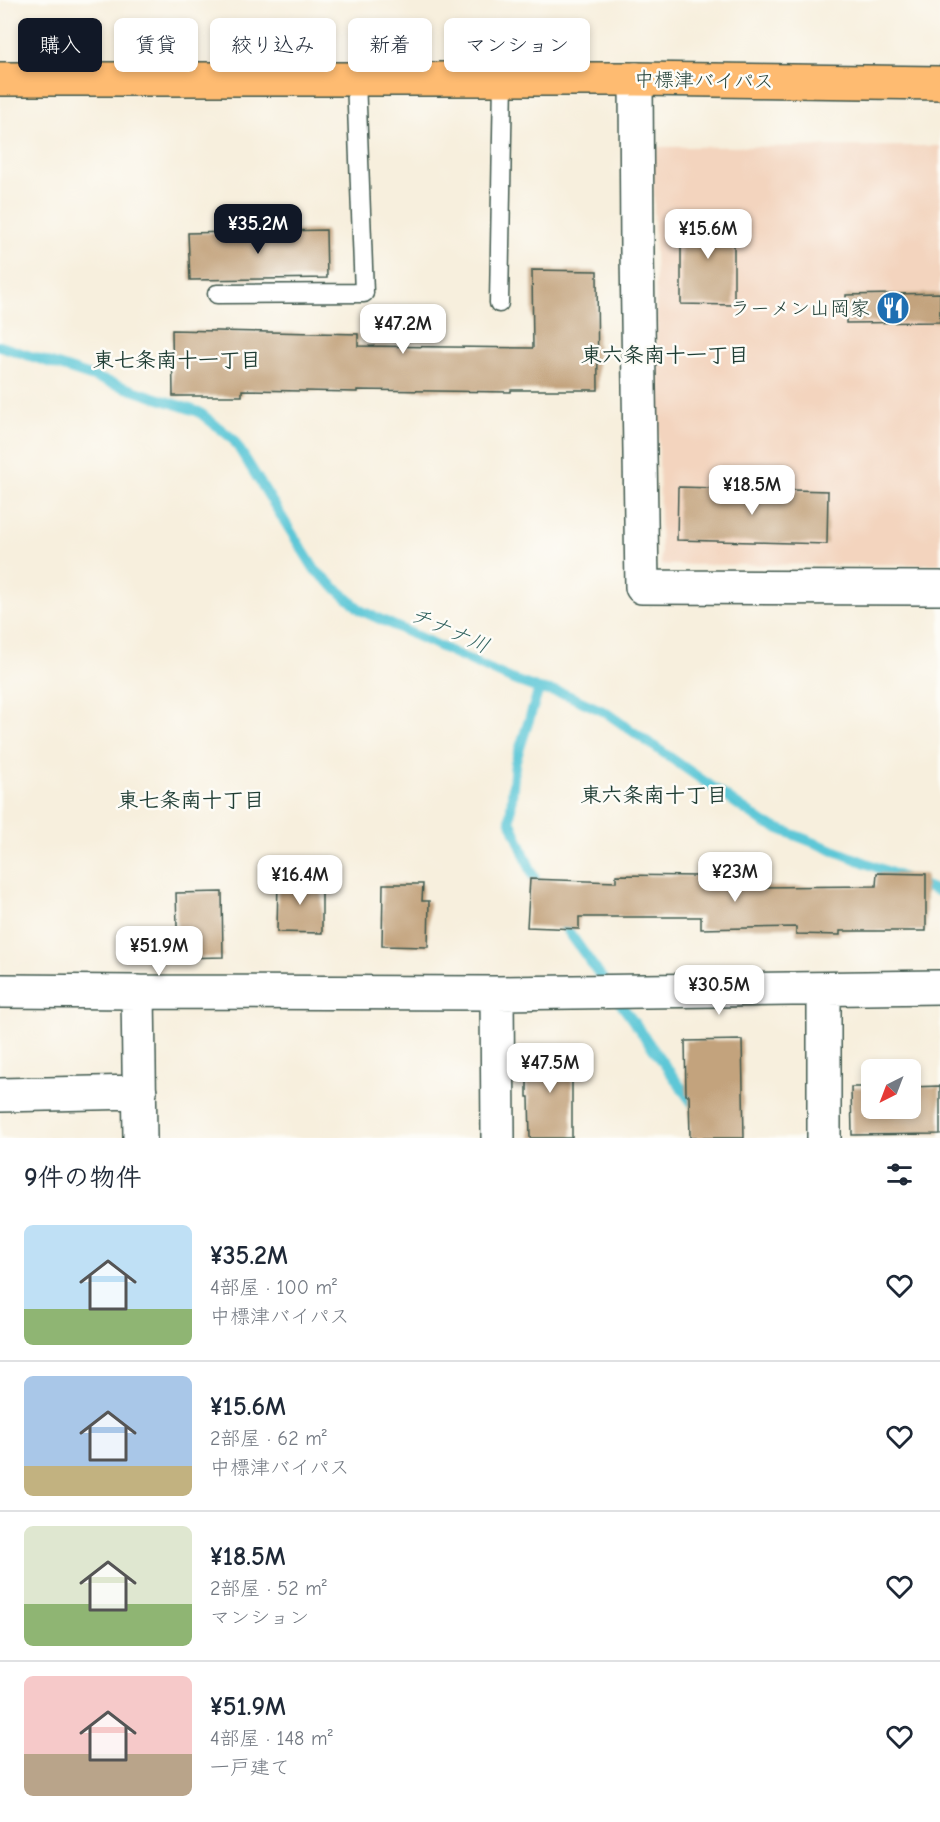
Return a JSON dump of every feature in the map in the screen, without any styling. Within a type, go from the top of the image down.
[{"type":"highway","name":"中標津バイパス","points":[[0,79],[636,79],[940,83]]},
{"type":"street","points":[[636,79],[642,587],[940,588]]},
{"type":"street","points":[[0,991],[498,993],[940,987]]},
{"type":"street","points":[[824,989],[824,1138]]},
{"type":"street","points":[[138,992],[140,1138]]},
{"type":"street","points":[[498,993],[498,1138]]},
{"type":"street","points":[[0,1095],[140,1092]]},
{"type":"lane","points":[[217,294],[364,292],[356,79]]},
{"type":"lane","points":[[499,303],[503,80]]},
{"type":"shaded area","points":[[940,146],[940,564],[661,565],[653,147]]},
{"type":"building","points":[[681,216],[734,216],[734,305],[681,304]]},
{"type":"building","points":[[326,230],[327,278],[190,280],[188,233]]},
{"type":"building","points":[[532,270],[597,271],[598,390],[511,390],[511,392],[357,390],[357,392],[242,390],[242,396],[173,396],[172,330],[358,334],[358,346],[533,348]]},
{"type":"building","name":"ラーメン山岡家","points":[[940,293],[940,322],[846,323],[846,295]]},
{"type":"building","points":[[678,487],[828,491],[827,544],[677,540]]},
{"type":"building","points":[[700,869],[743,869],[744,887],[876,886],[877,873],[926,874],[926,931],[840,931],[840,935],[796,934],[796,927],[701,929],[701,917],[579,917],[579,929],[527,927],[530,879],[616,882],[616,875],[700,876]]},
{"type":"building","points":[[278,879],[322,880],[322,933],[277,932]]},
{"type":"building","points":[[383,884],[423,884],[422,901],[429,901],[428,947],[382,946]]},
{"type":"building","points":[[222,892],[223,957],[178,958],[176,893]]},
{"type":"building","points":[[742,1040],[744,1138],[690,1138],[685,1041]]},
{"type":"building","points":[[527,1051],[572,1051],[572,1138],[530,1138]]},
{"type":"building","points":[[940,1086],[940,1134],[852,1135],[851,1087],[861,1087],[861,1119],[921,1119],[921,1087]]},
{"type":"waterway","name":"チナナ川","points":[[0,346],[199,412],[233,439],[315,570],[362,611],[511,679],[539,689],[565,694],[605,712],[764,823],[940,892]]},
{"type":"waterway","points":[[539,689],[515,763],[510,820],[540,892]]},
{"type":"waterway","points":[[558,917],[698,1111]]},
{"type":"place","name":"ラーメン山岡家","points":[[893,308]]},
{"type":"district","name":"東六条南十一丁目","points":[[665,355]]},
{"type":"district","name":"東七条南十一丁目","points":[[177,360]]},
{"type":"district","name":"東六条南十丁目","points":[[654,795]]},
{"type":"district","name":"東七条南十丁目","points":[[191,800]]}]
